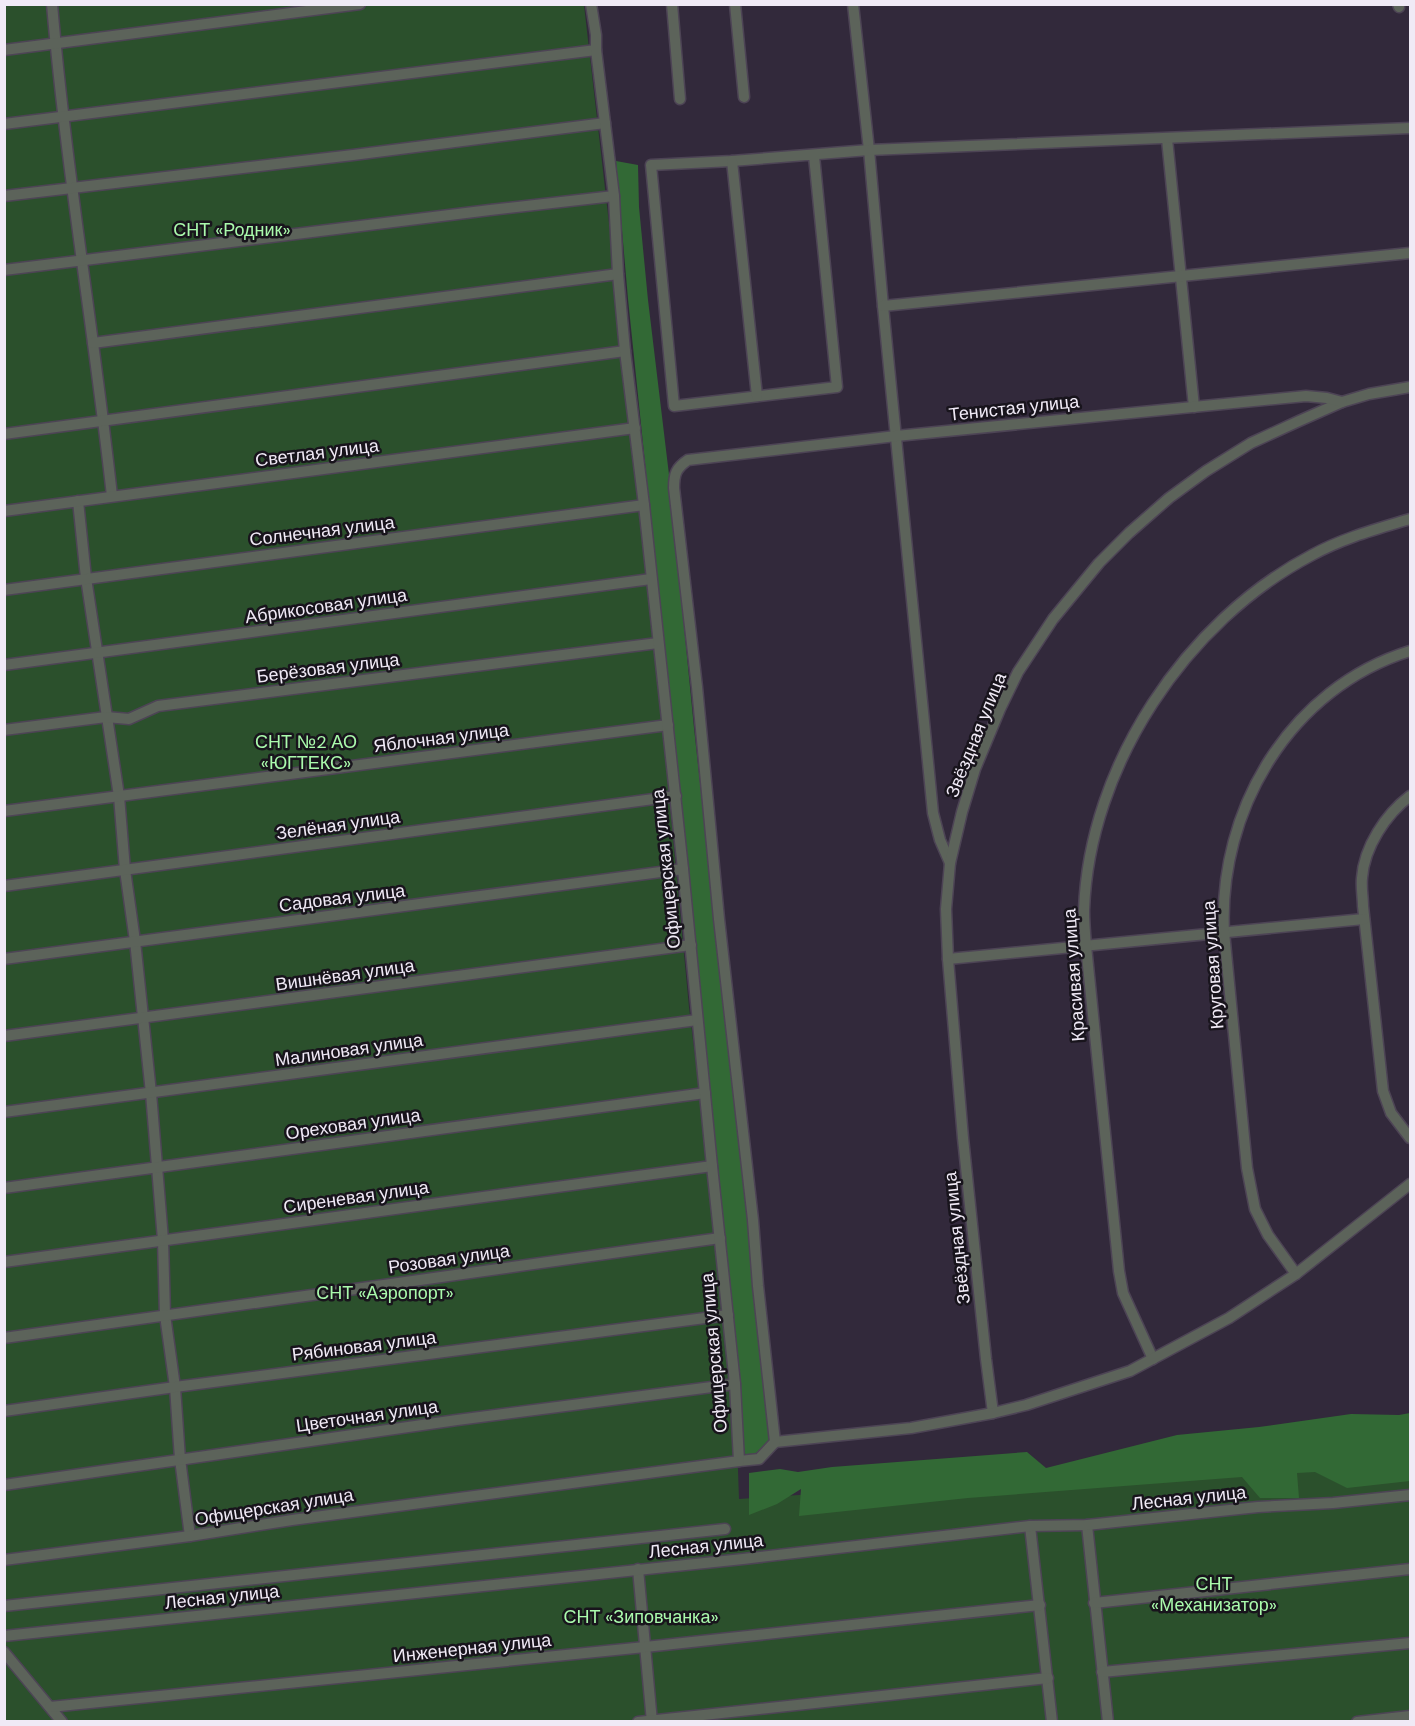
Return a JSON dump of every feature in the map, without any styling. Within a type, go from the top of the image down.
[{"type":"street","points":[[51,4],[62,116],[83,260],[112,496]]},
{"type":"street","points":[[4,50],[360,4]]},
{"type":"street","name":"Офицерская улица","points":[[4,1560],[739,1461],[735,1384],[676,796],[625,351],[614,196],[591,4]]},
{"type":"street","points":[[672,4],[680,99]]},
{"type":"street","points":[[735,4],[744,97]]},
{"type":"street","points":[[853,4],[933,813],[940,840],[950,863]]},
{"type":"street","points":[[4,124],[596,50]]},
{"type":"street","points":[[4,196],[605,123]]},
{"type":"street","points":[[814,156],[837,387],[674,406],[651,165],[814,156],[869,150],[1410,128]]},
{"type":"street","points":[[1167,139],[1194,407]]},
{"type":"street","points":[[732,161],[757,396]]},
{"type":"street","points":[[4,270],[614,196]]},
{"type":"street","points":[[883,306],[1410,253]]},
{"type":"street","points":[[93,343],[618,274]]},
{"type":"street","points":[[4,434],[625,351]]},
{"type":"street","name":"Звёздная улица","points":[[993,1413],[963,1138],[946,909],[950,863],[975,770],[1018,672],[1053,619],[1099,563],[1129,533],[1169,498],[1206,471],[1251,443],[1342,402],[1369,394],[1410,387]]},
{"type":"street","name":"Тенистая улица","points":[[775,1442],[674,474],[678,467],[688,460],[896,436],[1306,396],[1342,402]]},
{"type":"street","name":"Светлая улица","points":[[4,511],[635,428]]},
{"type":"street","points":[[78,501],[86,578],[119,796],[125,870],[135,941],[163,1240],[165,1315],[175,1387],[180,1459],[190,1536]]},
{"type":"street","name":"Солнечная улица","points":[[4,590],[644,505]]},
{"type":"street","name":"Красивая улица","points":[[1153,1359],[1123,1293],[1119,1271],[1086,946],[1084,910],[1087,882],[1101,814],[1119,764],[1153,702],[1180,664],[1212,628],[1260,587],[1311,555],[1333,544],[1410,519]]},
{"type":"street","name":"Абрикосовая улица","points":[[4,665],[651,579]]},
{"type":"street","name":"Берёзовая улица","points":[[4,730],[106,717],[129,719],[159,706],[658,643]]},
{"type":"street","name":"Круговая улица","points":[[1296,1274],[1268,1235],[1256,1209],[1247,1168],[1224,932],[1224,892],[1232,844],[1250,792],[1268,761],[1300,720],[1348,681],[1374,666],[1410,651]]},
{"type":"street","name":"Яблочная улица","points":[[4,811],[668,725]]},
{"type":"street","name":"Зелёная улица","points":[[4,886],[676,796]]},
{"type":"street","points":[[1410,796],[1389,817],[1376,835],[1368,853],[1362,877],[1364,919],[1383,1091],[1391,1113],[1410,1138]]},
{"type":"street","name":"Садовая улица","points":[[4,958],[683,869]]},
{"type":"street","points":[[948,959],[1364,919]]},
{"type":"street","name":"Вишнёвая улица","points":[[4,1036],[690,945]]},
{"type":"street","name":"Малиновая улица","points":[[4,1112],[697,1020]]},
{"type":"street","name":"Ореховая улица","points":[[4,1188],[705,1093]]},
{"type":"street","name":"Сиреневая улица","points":[[4,1262],[712,1166]]},
{"type":"street","points":[[739,1461],[759,1459],[775,1442],[911,1428],[993,1413],[1026,1405],[1130,1371],[1229,1318],[1296,1274],[1410,1184]]},
{"type":"street","name":"Розовая улица","points":[[4,1338],[720,1238]]},
{"type":"street","name":"Рябиновая улица","points":[[4,1412],[175,1387],[728,1316]]},
{"type":"street","name":"Цветочная улица","points":[[4,1485],[457,1420],[735,1384]]},
{"type":"street","name":"Лесная улица","points":[[4,1636],[743,1559],[1030,1526],[1087,1525],[1258,1507],[1332,1503],[1410,1495]]},
{"type":"street","points":[[1087,1525],[1108,1722]]},
{"type":"street","points":[[1030,1526],[1052,1722]]},
{"type":"street","name":"Лесная улица","points":[[4,1606],[725,1529]]},
{"type":"street","points":[[638,1569],[652,1721]]},
{"type":"street","points":[[1094,1603],[1410,1569]]},
{"type":"street","name":"Инженерная улица","points":[[50,1707],[1040,1605]]},
{"type":"street","points":[[1102,1672],[1410,1643]]},
{"type":"street","points":[[4,1652],[62,1722]]},
{"type":"street","points":[[638,1722],[1048,1678]]},
{"type":"street","points":[[1358,1722],[1410,1716]]},
{"type":"green space","points":[[5,5],[584,5],[635,433],[689,1007],[735,1384],[739,1499],[1410,1454],[1410,1721],[5,1722]]},
{"type":"green space","points":[[616,161],[638,165],[639,207],[648,300],[670,483],[694,728],[773,1449],[745,1459],[727,1253],[628,299]]},
{"type":"green space","points":[[1410,1413],[1410,1481],[1347,1488],[1315,1472],[1297,1473],[1299,1498],[1260,1498],[1242,1477],[968,1498],[799,1516],[801,1489],[777,1504],[749,1515],[749,1473],[780,1469],[798,1472],[832,1467],[1027,1452],[1046,1468],[1177,1435],[1259,1427],[1351,1414],[1399,1415]]},
{"type":"park label","name":"СНТ «Родник»","points":[[232,230]]},
{"type":"park label","name":"СНТ №2 АО «ЮГТЕКС»","points":[[306,752]]},
{"type":"park label","name":"СНТ «Аэропорт»","points":[[385,1293]]},
{"type":"park label","name":"СНТ «Механизатор»","points":[[1214,1594]]},
{"type":"park label","name":"СНТ «Зиповчанка»","points":[[641,1617]]}]
